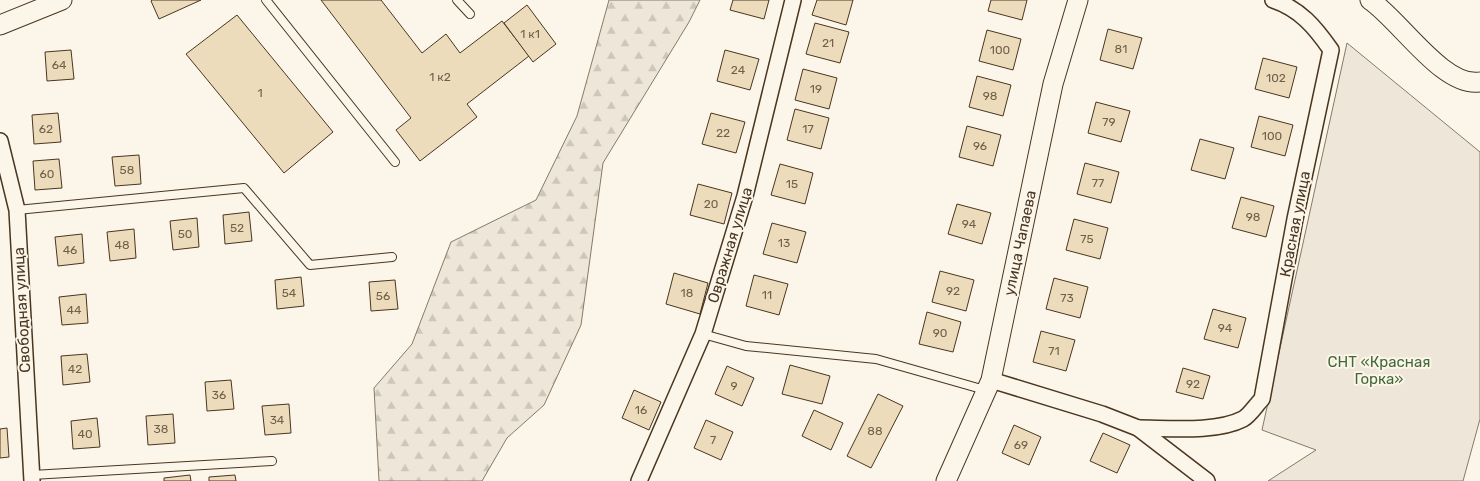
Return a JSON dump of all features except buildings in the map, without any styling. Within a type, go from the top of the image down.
[{"type":"street","points":[[0,25],[62,0]]},
{"type":"street","name":"Овражная улица","points":[[639,481],[703,334],[745,196],[793,0]]},
{"type":"street","name":"улица Чапаева","points":[[946,481],[989,385],[1053,84],[1078,0]]},
{"type":"street","name":"Красная улица","points":[[1138,428],[1199,428],[1228,424],[1245,419],[1262,399],[1295,219],[1331,50],[1306,18],[1285,4],[1273,0]]},
{"type":"street","points":[[1370,0],[1402,28],[1437,65],[1456,78],[1474,83],[1480,82]]},
{"type":"street","name":"Свободная улица","points":[[0,141],[17,210],[32,478]]},
{"type":"street","points":[[989,385],[1102,414],[1138,428],[1207,481]]},
{"type":"lane","points":[[266,0],[395,162]]},
{"type":"lane","points":[[457,0],[470,14]]},
{"type":"lane","points":[[17,210],[244,188],[310,265],[392,257]]},
{"type":"lane","points":[[703,334],[746,346],[876,359],[989,385]]},
{"type":"lane","points":[[32,478],[272,461]]},
{"type":"green space","points":[[609,0],[700,0],[689,22],[603,163],[581,325],[544,405],[507,438],[482,481],[379,481],[374,388],[412,344],[451,242],[536,200],[577,116]]},
{"type":"green space","name":"СНТ «Красная Горка»","points":[[1347,43],[1480,152],[1480,419],[1463,481],[1268,481],[1316,450],[1262,430]]}]
